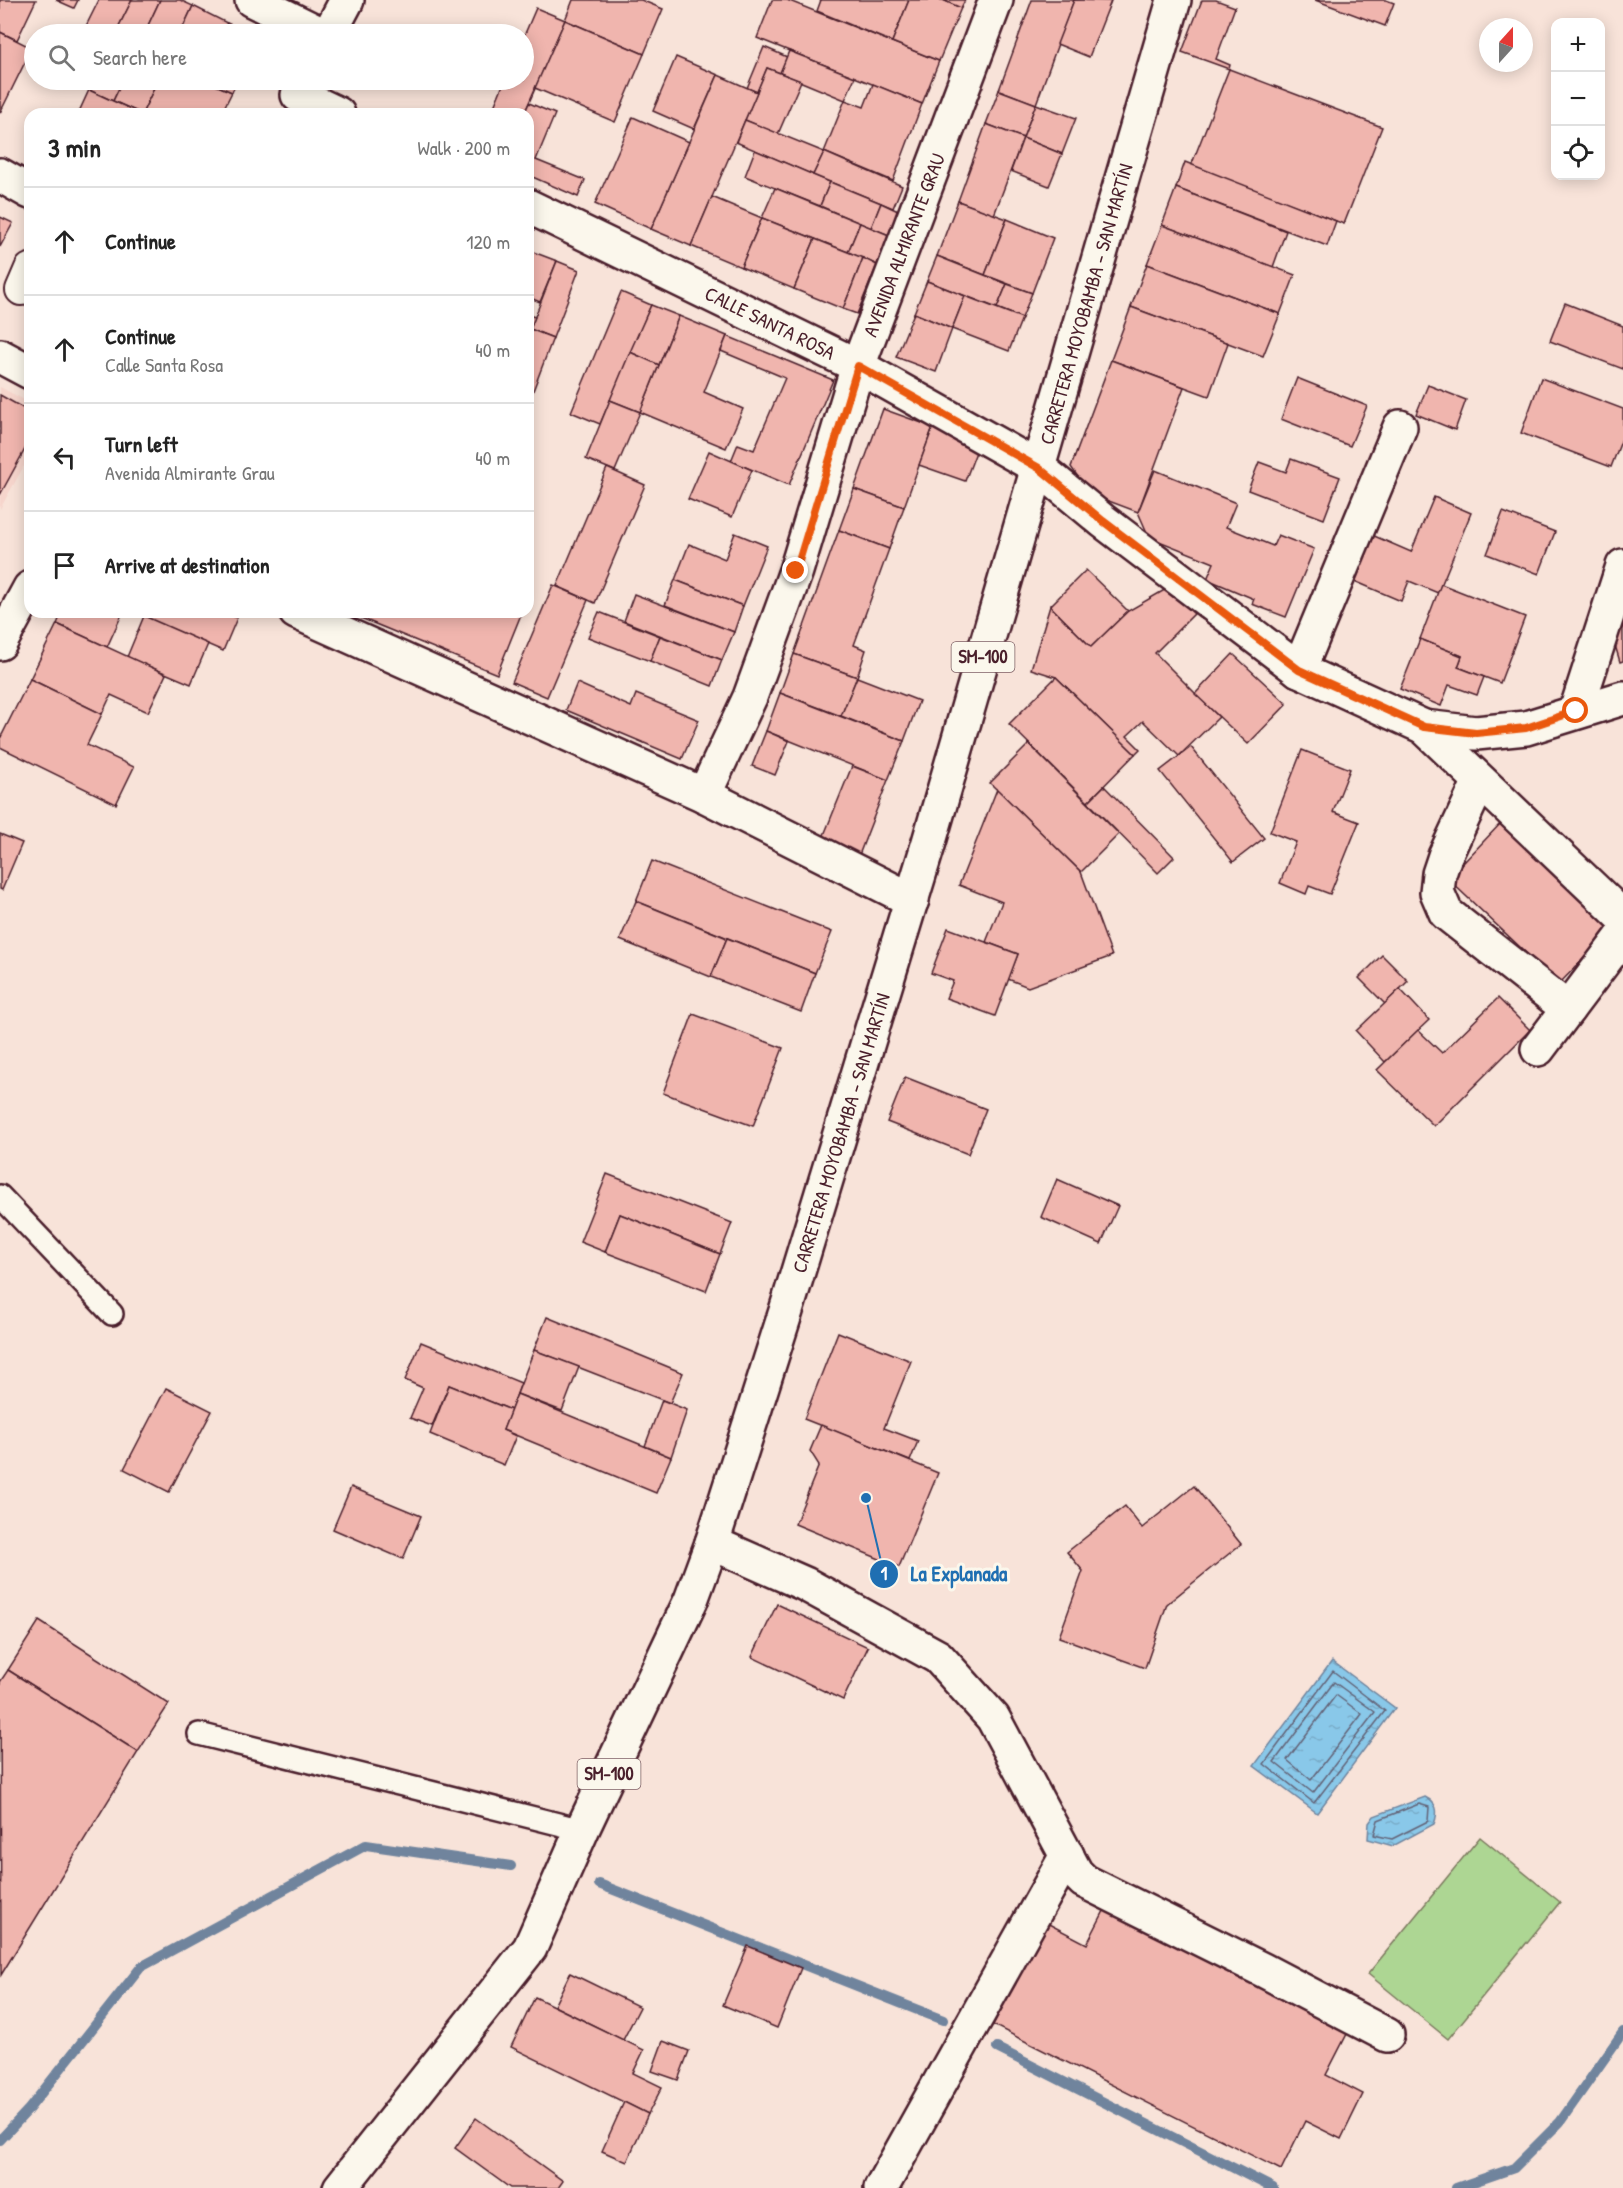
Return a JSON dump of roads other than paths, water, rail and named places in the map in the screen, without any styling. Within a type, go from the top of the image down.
[{"type":"street","points":[[252,0],[301,24]]},
{"type":"street","points":[[334,24],[347,0]]},
{"type":"street","name":"AVENIDA ALMIRANTE GRAU","points":[[704,795],[750,697],[792,581],[858,366],[996,0]]},
{"type":"street","name":"CARRETERA MOYOBAMBA - SAN MARTÍN","points":[[340,2188],[530,1948],[582,1830],[691,1600],[712,1543],[790,1300],[912,900],[1174,0]]},
{"type":"street","points":[[297,96],[324,108]]},
{"type":"street","points":[[0,175],[24,189]]},
{"type":"street","points":[[0,192],[24,206]]},
{"type":"street","name":"CALLE SANTA ROSA","points":[[534,209],[858,366],[1039,468],[1103,521],[1299,670],[1424,727]]},
{"type":"street","points":[[0,356],[24,369]]},
{"type":"street","points":[[1299,670],[1400,427]]},
{"type":"street","points":[[1576,711],[1623,566]]},
{"type":"street","points":[[0,643],[24,599]]},
{"type":"street","points":[[310,618],[704,795],[912,900]]},
{"type":"street","points":[[1424,727],[1476,733],[1526,728],[1623,698]]},
{"type":"street","points":[[1424,727],[1623,917]]},
{"type":"street","points":[[1479,781],[1445,856],[1437,892],[1446,913],[1568,1010]]},
{"type":"street","points":[[1538,1048],[1623,936]]},
{"type":"street","points":[[712,1543],[805,1584],[938,1657],[993,1718],[1079,1877],[1092,1887],[1263,1970],[1387,2035]]},
{"type":"street","points":[[881,2188],[1067,1855]]},
{"type":"lane","points":[[0,1196],[112,1314]]},
{"type":"lane","points":[[199,1734],[582,1830]]},
{"type":"water","points":[[1332,1661],[1395,1708],[1317,1813],[1254,1766]]},
{"type":"water","points":[[1425,1797],[1436,1808],[1434,1824],[1393,1846],[1368,1839],[1369,1823],[1374,1816]]},
{"type":"waterway","points":[[0,2140],[28,2110],[141,1967],[366,1845],[511,1866]]},
{"type":"waterway","points":[[599,1884],[943,2020]]},
{"type":"waterway","points":[[1456,2188],[1514,2168],[1560,2122],[1623,2032]]},
{"type":"waterway","points":[[997,2048],[1273,2188]]},
{"type":"place","name":"La Explanada","points":[[866,1498]]}]
